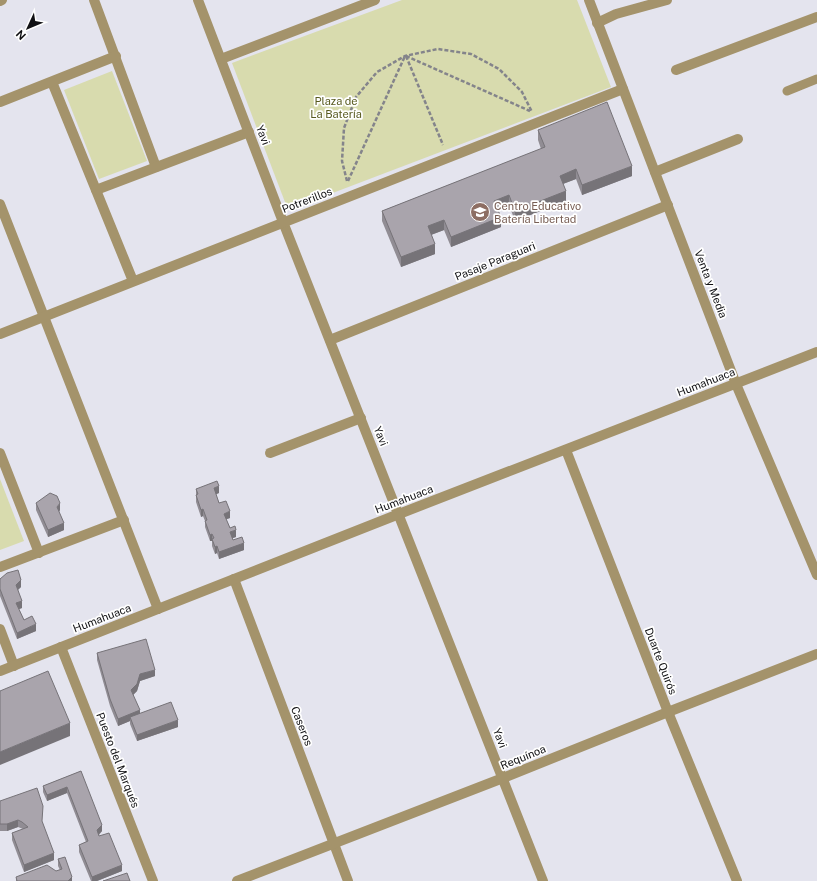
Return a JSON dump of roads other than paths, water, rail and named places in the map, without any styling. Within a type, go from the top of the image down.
[{"type":"street","points":[[94,0],[156,167]]},
{"type":"street","name":"Yavi","points":[[198,0],[283,222],[543,881]]},
{"type":"street","points":[[221,59],[375,0]]},
{"type":"street","name":"Venta y Media","points":[[589,0],[736,384],[817,575]]},
{"type":"street","points":[[597,23],[616,14],[667,0]]},
{"type":"street","points":[[676,70],[817,17]]},
{"type":"street","points":[[0,102],[116,56]]},
{"type":"street","points":[[52,82],[133,281]]},
{"type":"street","name":"Potrerillos","points":[[0,334],[623,89]]},
{"type":"street","points":[[96,190],[249,132]]},
{"type":"street","points":[[655,172],[738,139]]},
{"type":"street","points":[[0,204],[158,609]]},
{"type":"street","name":"Pasaje Paraguari","points":[[330,340],[668,205]]},
{"type":"street","name":"Humahuaca","points":[[0,671],[817,352]]},
{"type":"street","points":[[270,453],[361,418]]},
{"type":"street","name":"Duarte Quirós","points":[[566,450],[668,712],[737,881]]},
{"type":"street","points":[[0,453],[39,553]]},
{"type":"street","points":[[0,567],[124,520]]},
{"type":"street","name":"Caseros","points":[[234,579],[348,881]]},
{"type":"street","points":[[0,629],[14,666]]},
{"type":"street","name":"Puesto del Marqués","points":[[61,647],[153,881]]},
{"type":"street","name":"Requínoa","points":[[237,881],[817,654]]},
{"type":"lane","points":[[787,91],[817,79]]},
{"type":"place","name":"Centro Educativo Batería Libertad","points":[[480,212]]},
{"type":"park label","name":"Plaza de La Batería","points":[[336,107]]}]
